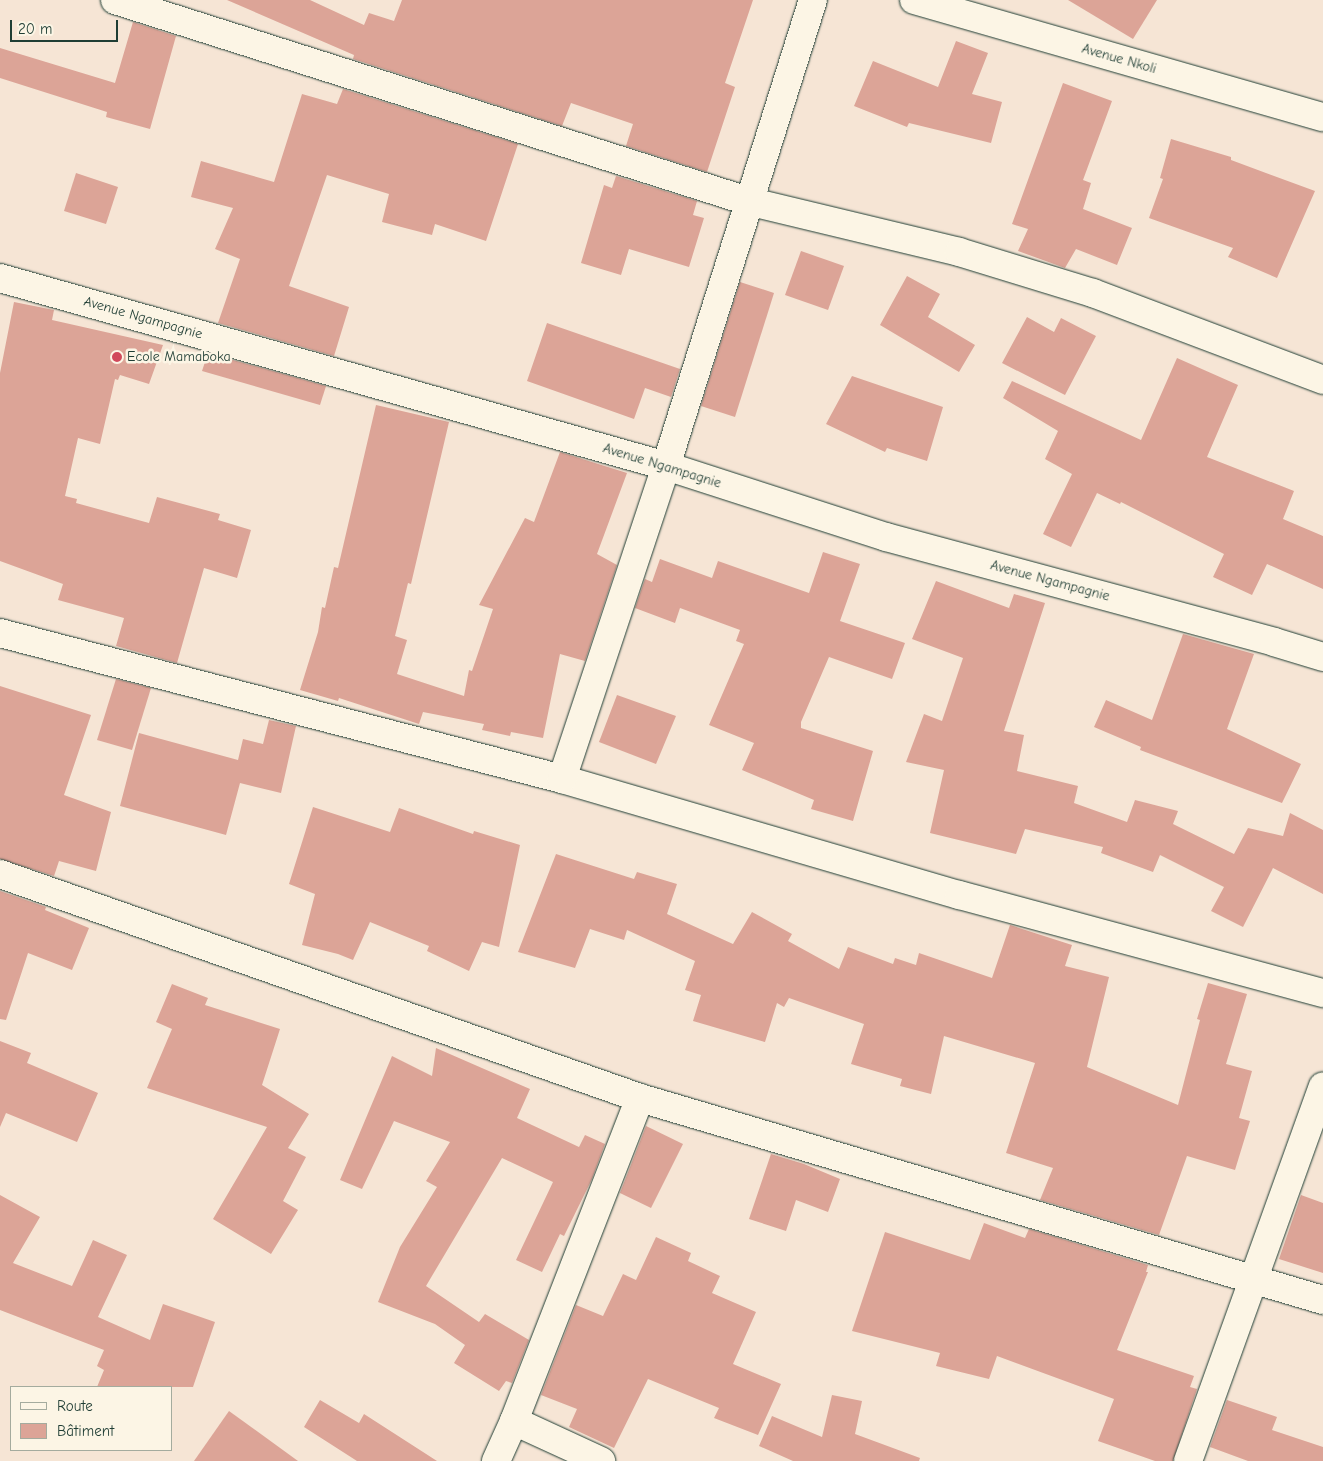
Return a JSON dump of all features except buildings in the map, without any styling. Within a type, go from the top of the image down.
[{"type":"street","points":[[115,0],[751,202],[959,252],[1093,293],[1323,380]]},
{"type":"street","points":[[562,779],[666,466],[751,202],[813,0]]},
{"type":"street","name":"Avenue Nkoli","points":[[914,0],[1323,118]]},
{"type":"street","name":"Avenue Ngampagnie","points":[[0,278],[666,466],[886,536],[1323,657]]},
{"type":"street","points":[[0,633],[562,779],[959,895],[1323,993]]},
{"type":"street","points":[[0,874],[640,1098],[1323,1300]]},
{"type":"street","points":[[1188,1461],[1323,1087]]},
{"type":"street","points":[[496,1461],[514,1421],[640,1098]]},
{"type":"street","points":[[514,1421],[601,1461]]},
{"type":"place","name":"Ecole Mamaboka","points":[[117,357]]}]
